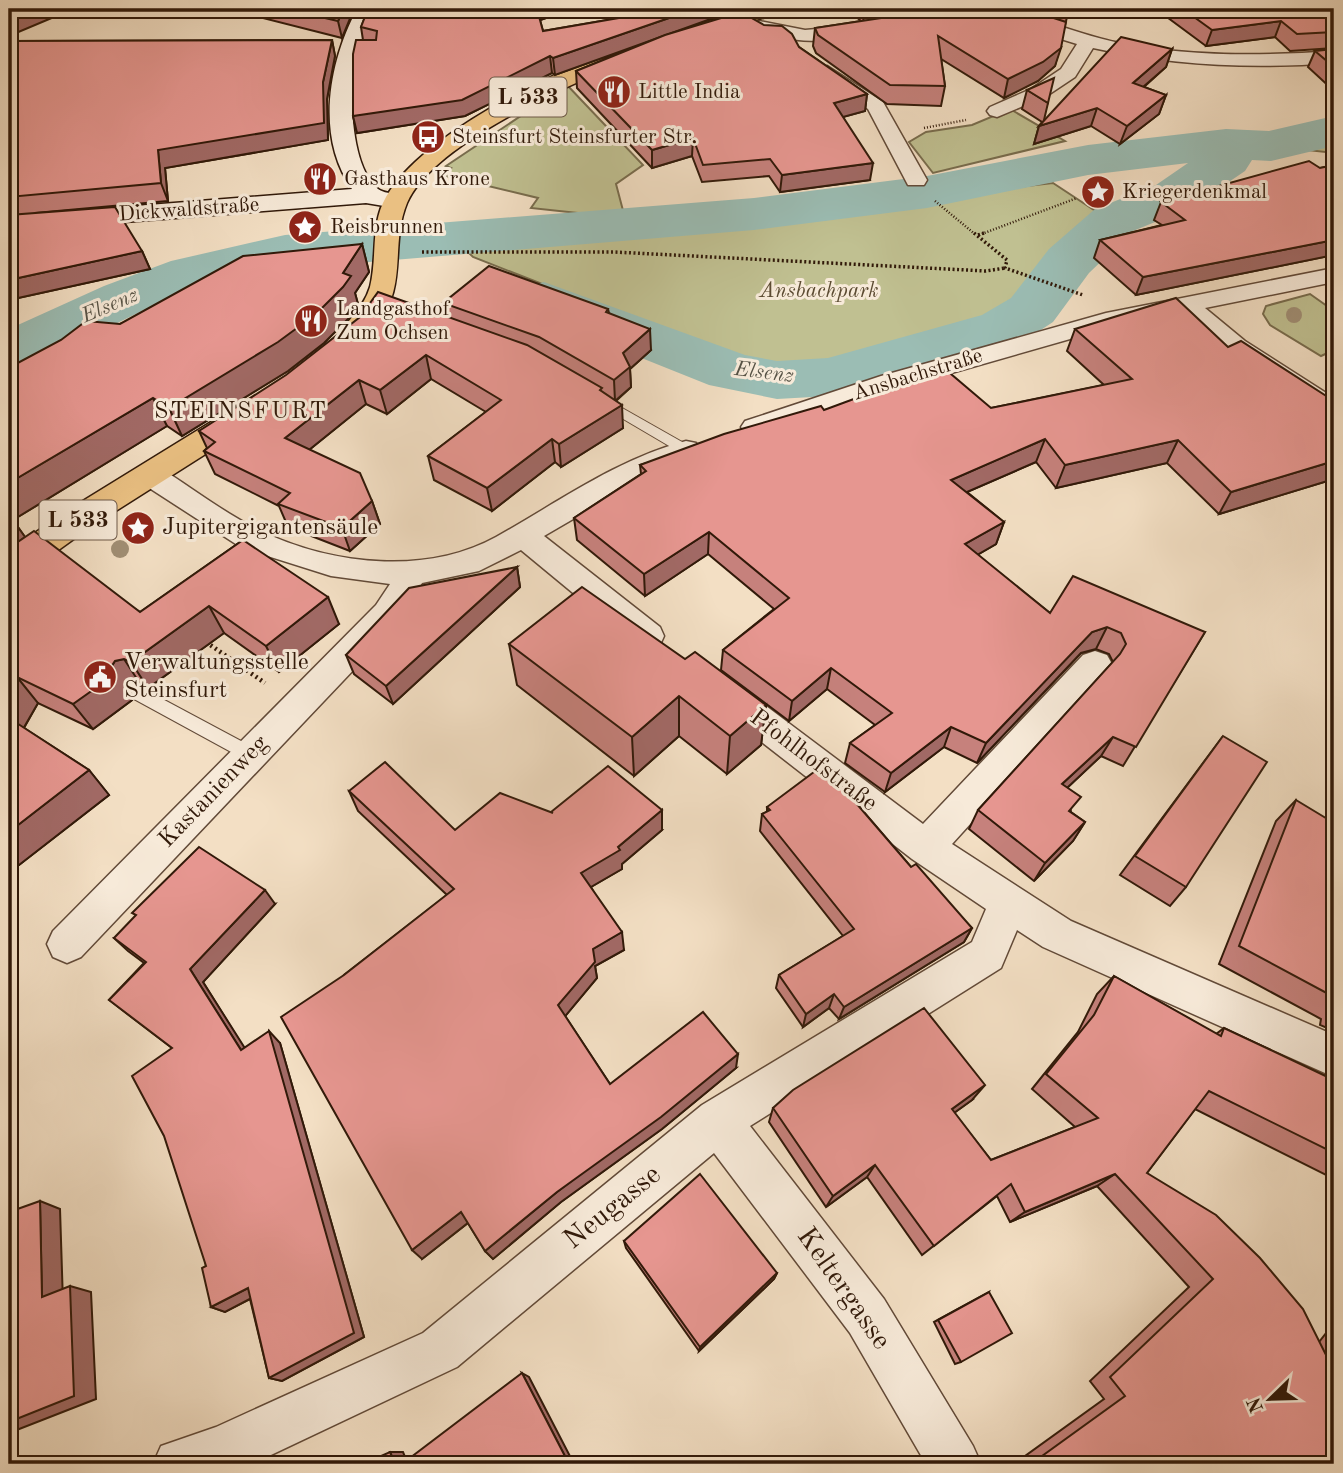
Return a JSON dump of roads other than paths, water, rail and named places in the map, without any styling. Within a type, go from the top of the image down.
[{"type":"main road","points":[[675,38],[773,9]]},
{"type":"main road","name":"L 533","points":[[336,350],[384,300],[390,232],[396,201],[428,163],[508,108],[567,78],[651,46]]},
{"type":"main road","name":"L 533","points":[[9,568],[269,398]]},
{"type":"street","points":[[367,9],[354,32],[342,78],[341,103],[355,175],[370,195]]},
{"type":"street","points":[[1005,18],[1031,22],[1088,41],[1181,59],[1226,62],[1334,57]]},
{"type":"street","points":[[737,19],[773,33],[797,37],[881,29]]},
{"type":"street","points":[[797,37],[806,58],[876,106],[916,180]]},
{"type":"street","points":[[997,111],[1038,93],[1068,73],[1088,41]]},
{"type":"street","name":"Dickwaldstraße","points":[[9,224],[370,195],[396,201]]},
{"type":"street","name":"Ansbachstraße","points":[[522,535],[638,467],[890,382],[1115,318],[1334,275]]},
{"type":"street","points":[[1186,304],[1236,346],[1334,410]]},
{"type":"street","points":[[150,475],[253,540],[272,547],[373,570],[412,574],[469,563],[522,535]]},
{"type":"street","name":"Pfohlhofstraße","points":[[522,535],[925,847],[1008,903],[1057,933],[1334,1056]]},
{"type":"street","name":"Kastanienweg","points":[[67,944],[387,614],[412,574]]},
{"type":"street","points":[[925,847],[1095,664]]},
{"type":"street","name":"Neugasse","points":[[179,1464],[221,1452],[440,1350],[718,1121],[987,956],[1008,903]]},
{"type":"street","name":"Keltergasse","points":[[718,1121],[867,1316],[955,1464]]},
{"type":"lane","points":[[583,390],[686,450]]},
{"type":"lane","points":[[141,694],[250,754]]},
{"type":"waterway","name":"Elsenz","points":[[9,352],[124,298],[191,273],[285,252],[754,214],[927,192],[1088,160],[1226,144],[1271,146],[1315,133],[1334,131]]},
{"type":"waterway","name":"Elsenz","points":[[544,299],[731,371],[777,380],[830,377],[1003,328],[1032,310],[1069,261],[1114,220],[1174,196],[1227,160]]},
{"type":"place","name":"Little India","points":[[614,92]]},
{"type":"place","name":"Steinsfurt Steinsfurter Str.","points":[[428,137]]},
{"type":"place","name":"Gasthaus Krone","points":[[320,179]]},
{"type":"place","name":"Kriegerdenkmal","points":[[1098,192]]},
{"type":"place","name":"Reisbrunnen","points":[[305,227]]},
{"type":"place","name":"Landgasthof Zum Ochsen","points":[[311,321]]},
{"type":"place","name":"Jupitergigantensäule","points":[[138,528]]},
{"type":"place","name":"Verwaltungsstelle Steinsfurt","points":[[100,677]]},
{"type":"district","name":"STEINSFURT","points":[[241,411]]},
{"type":"park label","name":"Ansbachpark","points":[[819,291]]}]
